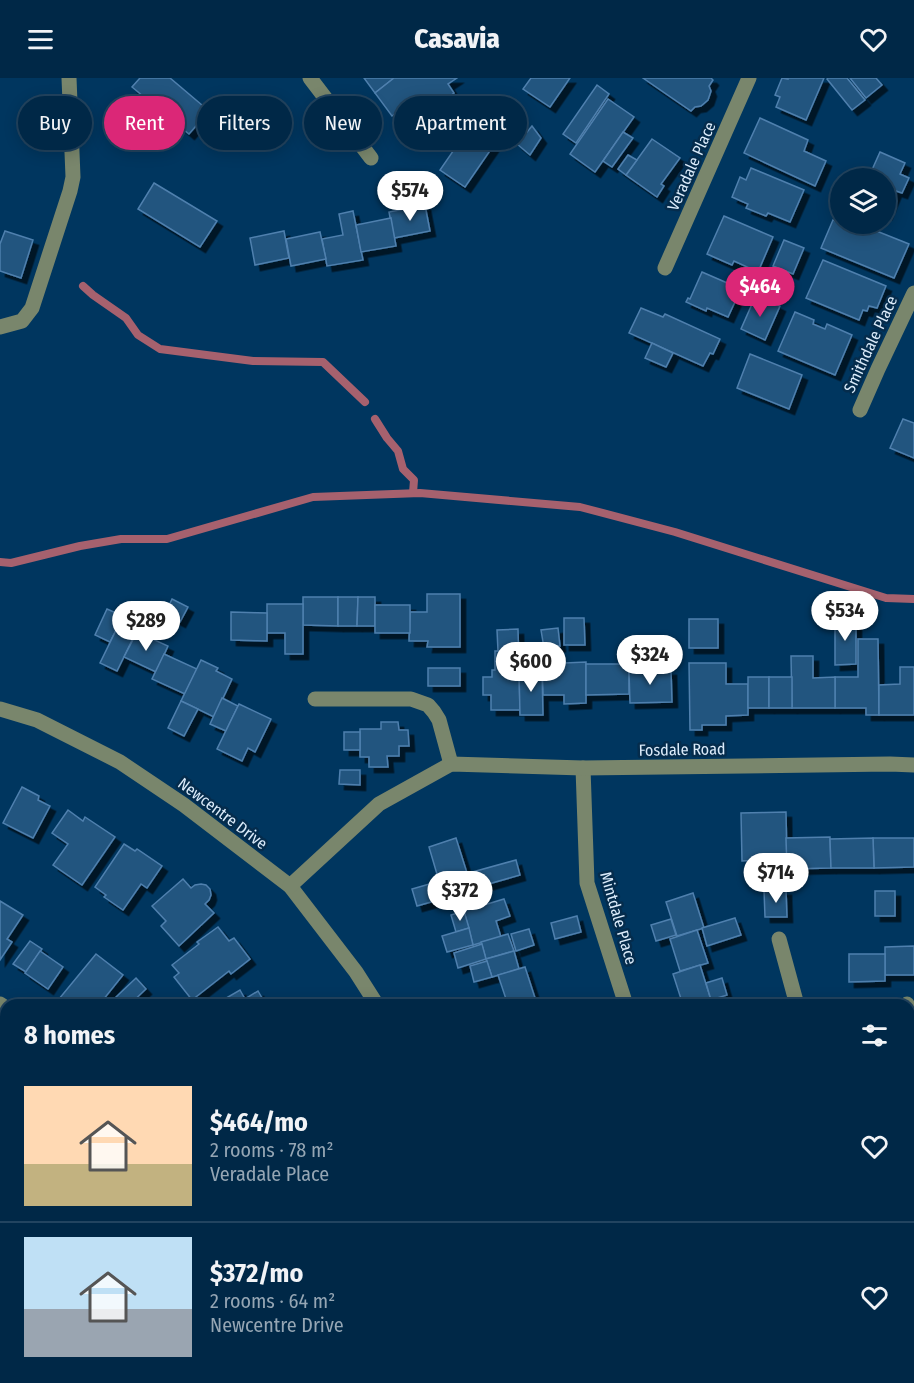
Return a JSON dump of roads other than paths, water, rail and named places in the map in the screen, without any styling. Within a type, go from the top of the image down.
[{"type":"street","points":[[0,327],[22,321],[32,308],[70,191],[73,177],[69,78]]},
{"type":"street","points":[[310,78],[371,158]]},
{"type":"street","name":"Veradale Place","points":[[665,268],[749,78]]},
{"type":"street","name":"Smithdale Place","points":[[860,410],[914,293]]},
{"type":"street","points":[[290,886],[379,804],[451,764],[439,720],[428,705],[411,699],[315,699]]},
{"type":"street","name":"Newcentre Drive","points":[[0,709],[37,720],[120,762],[184,805],[290,886],[356,972],[373,999]]},
{"type":"street","name":"Fosdale Road","points":[[451,764],[583,768],[914,765]]},
{"type":"street","name":"Mintdale Place","points":[[583,768],[587,883],[624,999]]},
{"type":"street","points":[[779,939],[795,999]]},
{"type":"waterway","points":[[83,286],[126,318],[138,335],[160,349],[253,361],[323,362],[365,402]]},
{"type":"waterway","points":[[375,419],[398,451],[403,469],[414,480],[413,493]]},
{"type":"waterway","points":[[0,562],[11,563],[80,546],[121,539],[167,539],[313,497],[420,493],[580,507],[675,532],[886,598],[914,599]]}]
